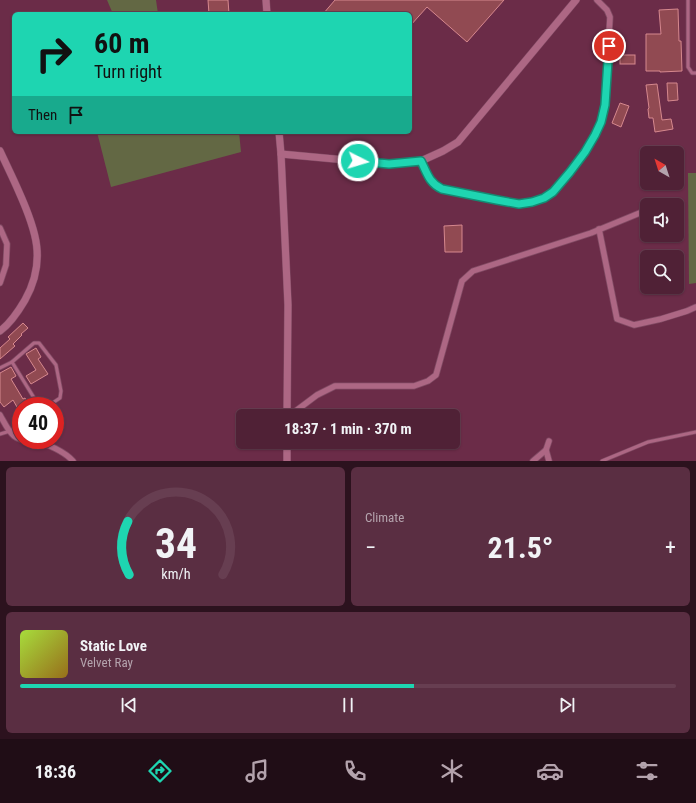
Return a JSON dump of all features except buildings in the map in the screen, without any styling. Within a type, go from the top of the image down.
[{"type":"street","points":[[266,0],[267,12]]},
{"type":"street","points":[[281,154],[389,164],[421,161],[443,151],[458,142],[576,0]]},
{"type":"street","points":[[421,161],[430,180],[435,186],[442,189],[519,204],[544,198],[553,192],[585,152],[601,122],[605,105],[610,17],[607,10],[598,0]]},
{"type":"street","points":[[279,134],[288,305],[288,409]]},
{"type":"street","points":[[0,150],[30,216],[37,246],[37,261],[29,292],[20,309],[0,331]]},
{"type":"street","points":[[298,409],[317,395],[335,386],[414,386],[428,381],[436,375],[462,281],[473,271],[591,233],[640,213]]},
{"type":"street","points":[[0,228],[7,244],[6,265],[0,283]]},
{"type":"street","points":[[599,230],[617,319],[634,325],[661,319],[696,307]]},
{"type":"street","points":[[0,415],[14,436],[21,440],[43,443],[56,449],[73,461]]},
{"type":"street","points":[[533,461],[546,450],[549,441]]},
{"type":"street","points":[[287,449],[287,461]]},
{"type":"street","points":[[546,450],[549,461]]},
{"type":"lane","points":[[688,0],[688,67],[692,73],[696,73]]},
{"type":"lane","points":[[0,368],[12,362],[34,343],[39,343],[56,365],[61,392],[60,397]]},
{"type":"lane","points":[[12,362],[33,397]]},
{"type":"lane","points":[[0,434],[10,431]]},
{"type":"lane","points":[[602,461],[648,442],[696,432]]},
{"type":"green space","points":[[107,0],[156,0],[158,12],[112,12]]},
{"type":"green space","points":[[98,134],[239,134],[241,152],[111,187]]},
{"type":"green space","points":[[688,173],[696,173],[696,283],[689,284]]},
{"type":"route","points":[[358,161],[389,164],[421,161],[430,180],[435,186],[442,189],[519,204],[544,198],[553,192],[570,172],[585,152],[601,122],[605,105],[609,46]]}]
